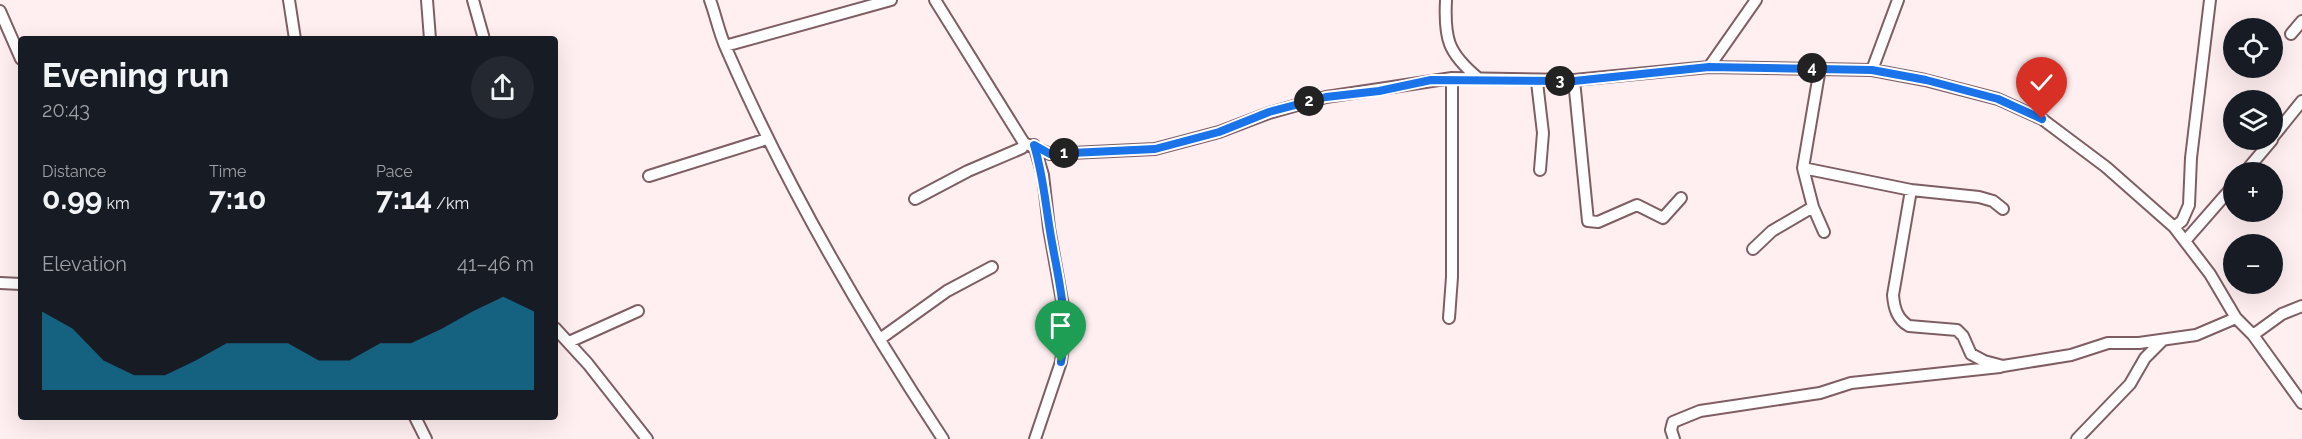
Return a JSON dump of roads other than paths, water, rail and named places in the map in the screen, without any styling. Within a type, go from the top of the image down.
[{"type":"street","points":[[289,0],[295,36]]},
{"type":"street","points":[[426,0],[430,36]]},
{"type":"street","points":[[472,0],[483,36]]},
{"type":"street","points":[[710,0],[725,46],[767,139],[880,339],[943,439]]},
{"type":"street","points":[[725,46],[891,0]]},
{"type":"street","points":[[935,0],[1029,144],[1043,175],[1049,228],[1066,322],[1061,362],[1035,439]]},
{"type":"street","points":[[1446,0],[1446,29],[1451,51],[1463,66],[1478,78]]},
{"type":"street","points":[[1709,67],[1756,0]]},
{"type":"street","points":[[1872,70],[1898,0]]},
{"type":"street","points":[[2174,227],[2182,221],[2189,205],[2194,127],[2210,0]]},
{"type":"street","points":[[0,11],[18,52]]},
{"type":"street","points":[[2291,34],[2302,21]]},
{"type":"street","points":[[1029,144],[1050,154],[1155,149],[1219,132],[1269,112],[1326,97],[1452,78],[1537,82],[1574,81],[1709,67],[1820,68],[1872,70],[1961,88],[2027,110],[2106,167],[2174,227],[2210,274],[2236,318],[2253,335],[2302,404]]},
{"type":"street","points":[[1820,68],[1803,168],[1813,207],[1824,232]]},
{"type":"street","points":[[1449,318],[1452,277],[1452,78]]},
{"type":"street","points":[[1574,81],[1588,221],[1598,222],[1637,204],[1663,218],[1681,198]]},
{"type":"street","points":[[1537,82],[1543,133],[1540,170]]},
{"type":"street","points":[[2283,125],[2302,101]]},
{"type":"street","points":[[649,176],[767,139]]},
{"type":"street","points":[[915,199],[968,171],[1029,144]]},
{"type":"street","points":[[2253,162],[2263,150]]},
{"type":"street","points":[[1803,168],[1911,190],[1979,197],[1993,201],[2003,209]]},
{"type":"street","points":[[1911,190],[1893,295],[1897,314],[1909,326],[1957,330],[1964,336],[1971,354],[1984,361],[2003,366]]},
{"type":"street","points":[[2185,242],[2223,198]]},
{"type":"street","points":[[1753,249],[1772,231],[1813,207]]},
{"type":"street","points":[[880,339],[947,291],[992,267]]},
{"type":"street","points":[[0,283],[18,284]]},
{"type":"street","points":[[2253,335],[2282,314],[2302,306]]},
{"type":"street","points":[[569,342],[638,312]]},
{"type":"street","points":[[1674,439],[1671,430],[1673,422],[1700,411],[1820,393],[1851,383],[1988,369],[2071,355],[2108,343],[2162,340],[2196,335],[2236,318]]},
{"type":"street","points":[[558,331],[647,439]]},
{"type":"street","points":[[2077,439],[2130,384],[2145,358],[2162,340]]},
{"type":"street","points":[[416,420],[426,439]]}]
